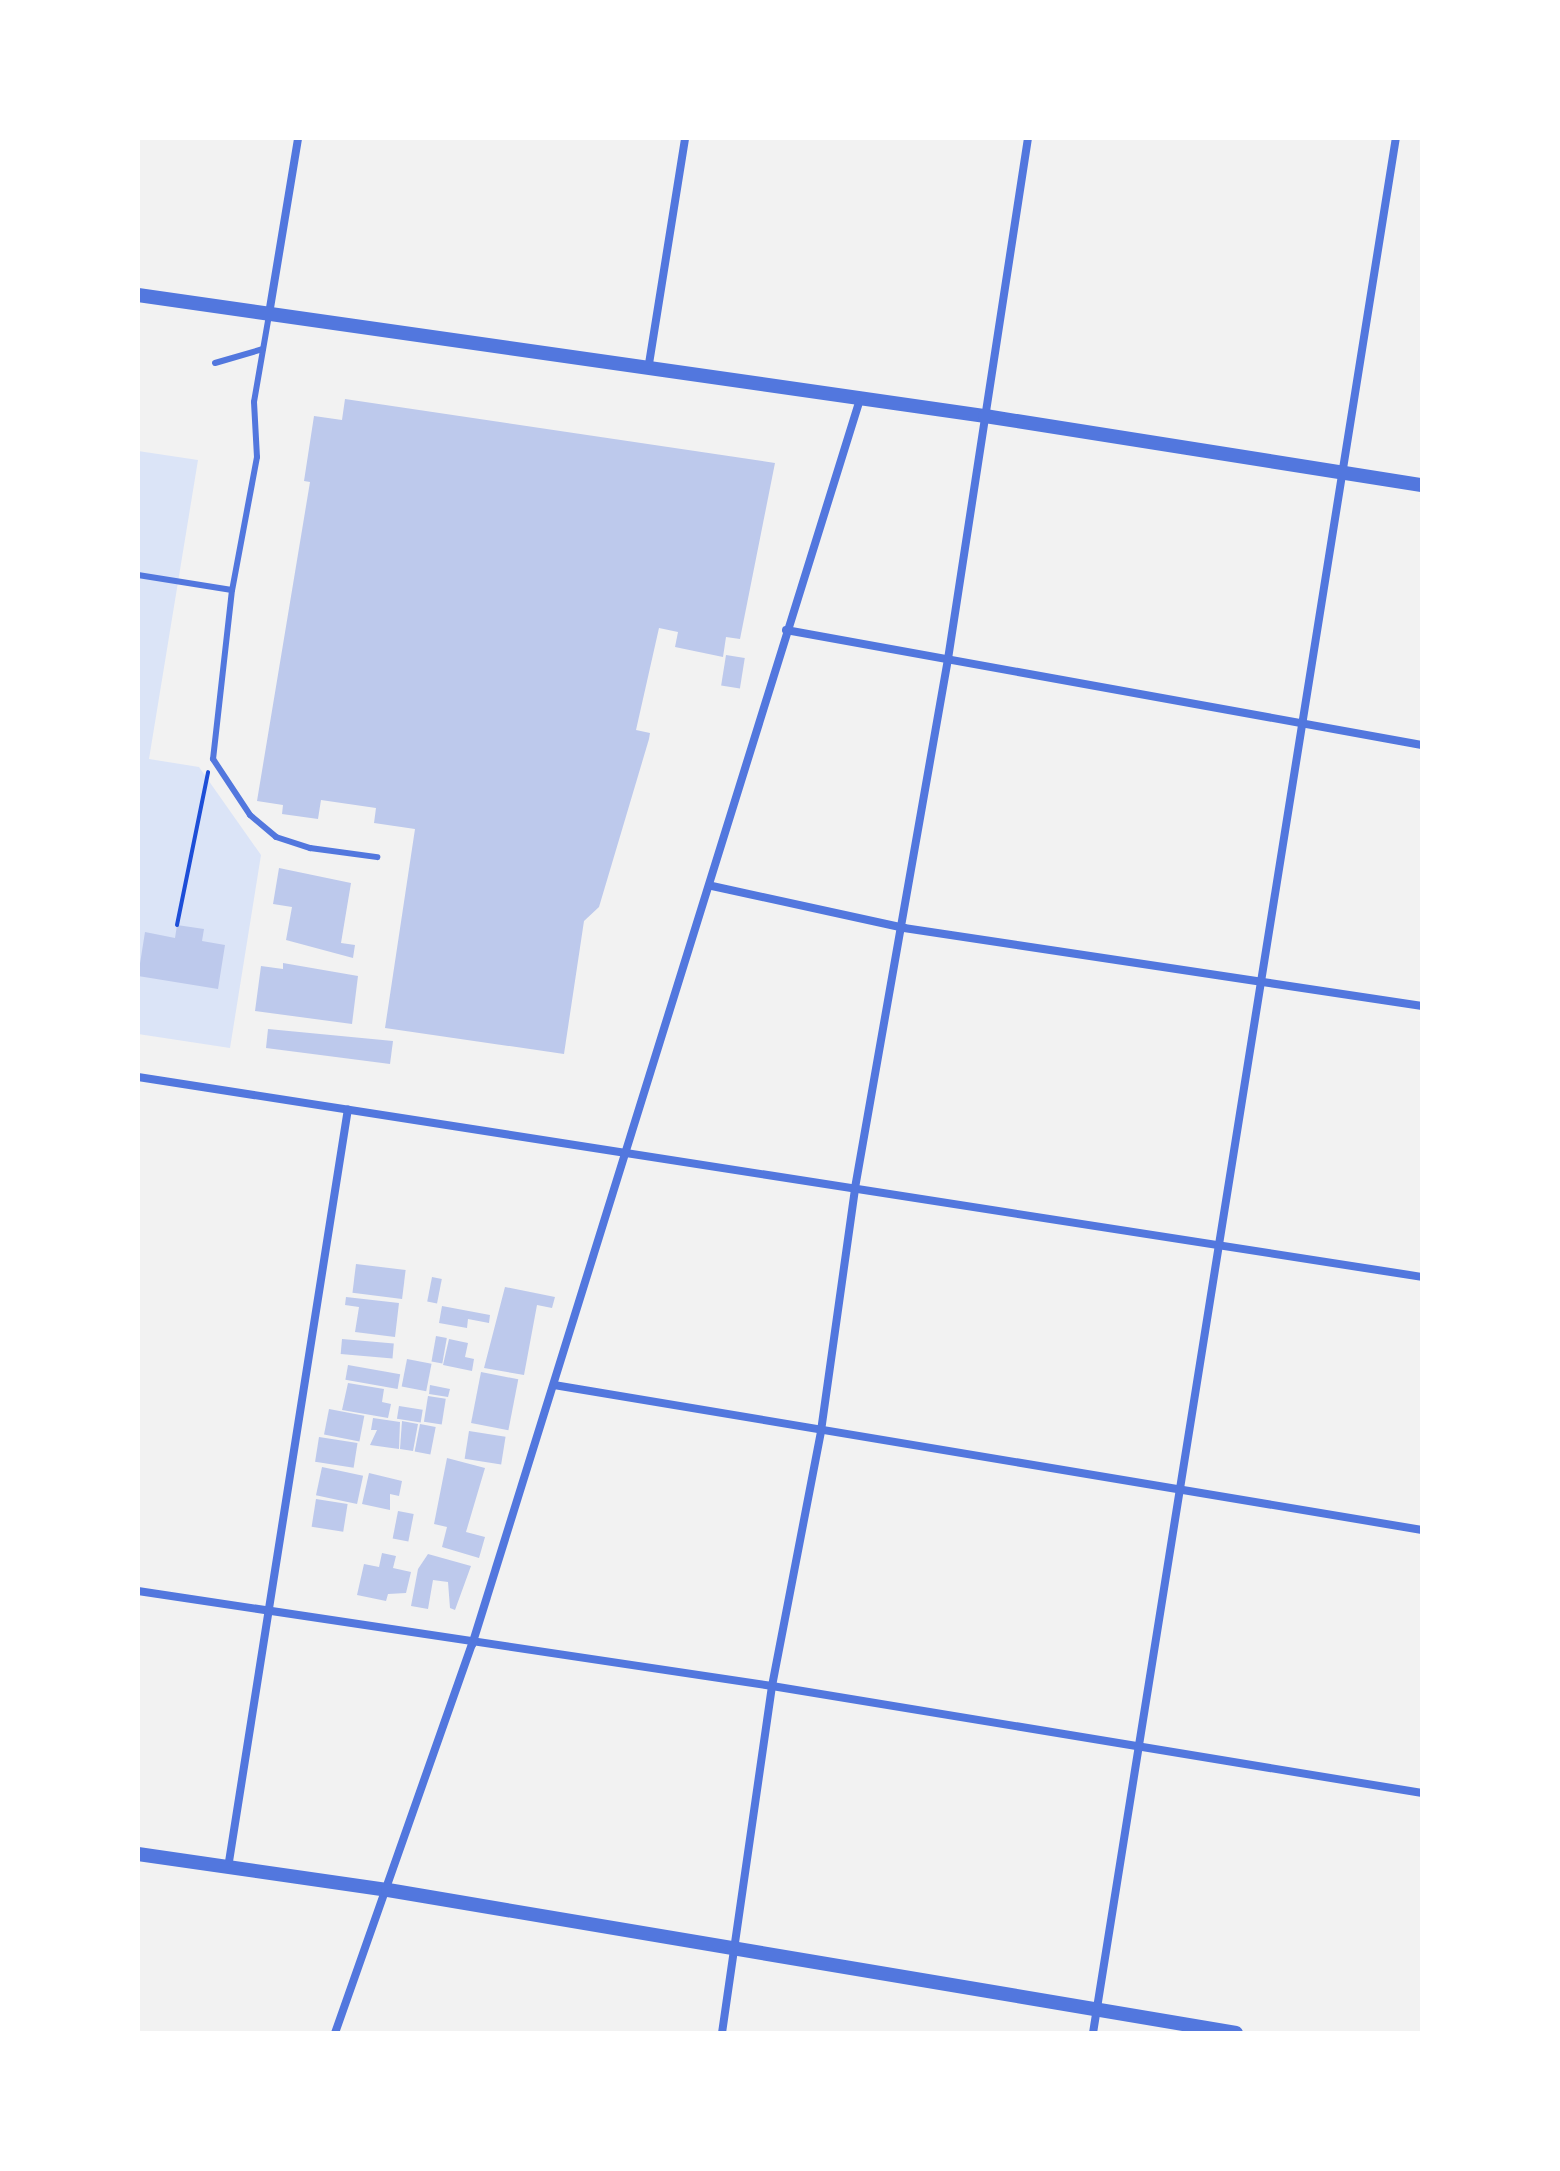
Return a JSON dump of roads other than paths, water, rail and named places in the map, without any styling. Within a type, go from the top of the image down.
[{"type":"street","points":[[269,315],[298,138]]},
{"type":"street","points":[[648,371],[685,138]]},
{"type":"street","points":[[722,2033],[772,1686],[821,1431],[855,1188],[904,928],[1028,138]]},
{"type":"street","points":[[1093,2033],[1223,1246],[1261,982],[1396,138]]},
{"type":"street","points":[[138,295],[648,371],[985,416],[1422,485]]},
{"type":"street","points":[[335,2033],[472,1645],[712,886],[786,630],[860,399]]},
{"type":"street","points":[[786,630],[1422,745]]},
{"type":"street","points":[[712,886],[904,928],[1422,1006]]},
{"type":"street","points":[[138,1077],[1422,1277]]},
{"type":"street","points":[[228,1868],[348,1109]]},
{"type":"street","points":[[554,1385],[1422,1530]]},
{"type":"street","points":[[138,1591],[472,1645],[772,1686],[1422,1793]]},
{"type":"street","points":[[138,1854],[388,1890],[1236,2033]]},
{"type":"lane","points":[[269,315],[254,402],[257,457],[232,590],[213,759],[250,815],[276,837],[310,848],[377,857]]},
{"type":"lane","points":[[215,363],[263,349]]},
{"type":"lane","points":[[138,575],[232,590]]}]
